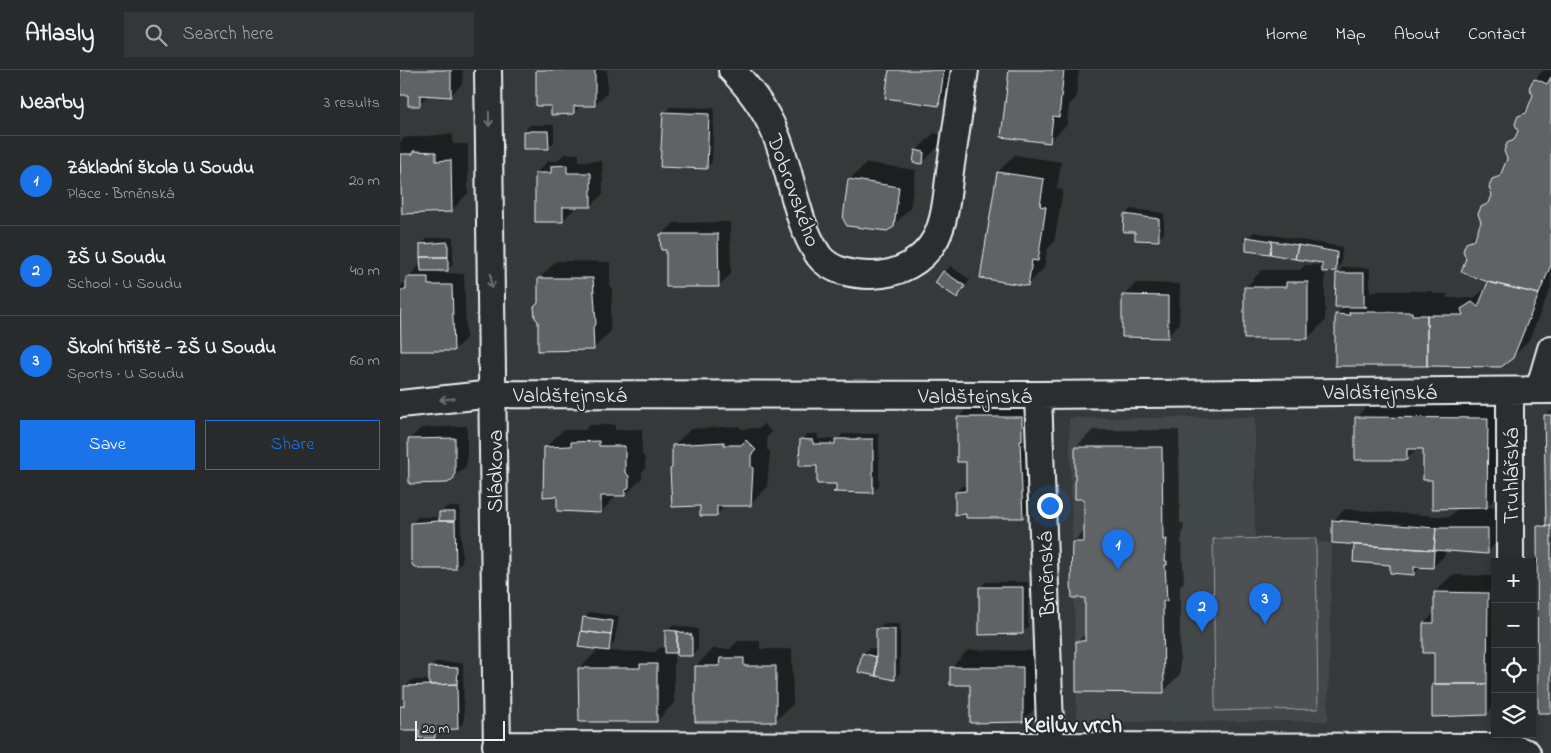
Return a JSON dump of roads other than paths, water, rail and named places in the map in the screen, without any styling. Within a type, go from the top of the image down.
[{"type":"street","name":"Sládkova","points":[[488,70],[496,749]]},
{"type":"street","name":"Dobrovského","points":[[732,70],[766,114],[780,145],[803,223],[821,258],[846,272],[871,275],[893,274],[911,264],[926,253],[937,237],[945,210],[965,70]]},
{"type":"street","points":[[1545,390],[1551,350]]},
{"type":"street","name":"Truhlářská","points":[[1510,390],[1510,558]]},
{"type":"street","name":"Valdštejnská","points":[[400,404],[493,394],[1038,395],[1545,390]]},
{"type":"street","name":"Brněnská","points":[[1038,395],[1051,749]]},
{"type":"street","points":[[496,749],[1514,747]]},
{"type":"place","name":"Základní škola U Soudu","points":[[1118,570]]},
{"type":"place","name":"Školní hřiště - ZŠ U Soudu","points":[[1265,624]]},
{"type":"place","name":"ZŠ U Soudu","points":[[1202,632]]},
{"type":"district","name":"Keilův vrch","points":[[1073,724]]}]
